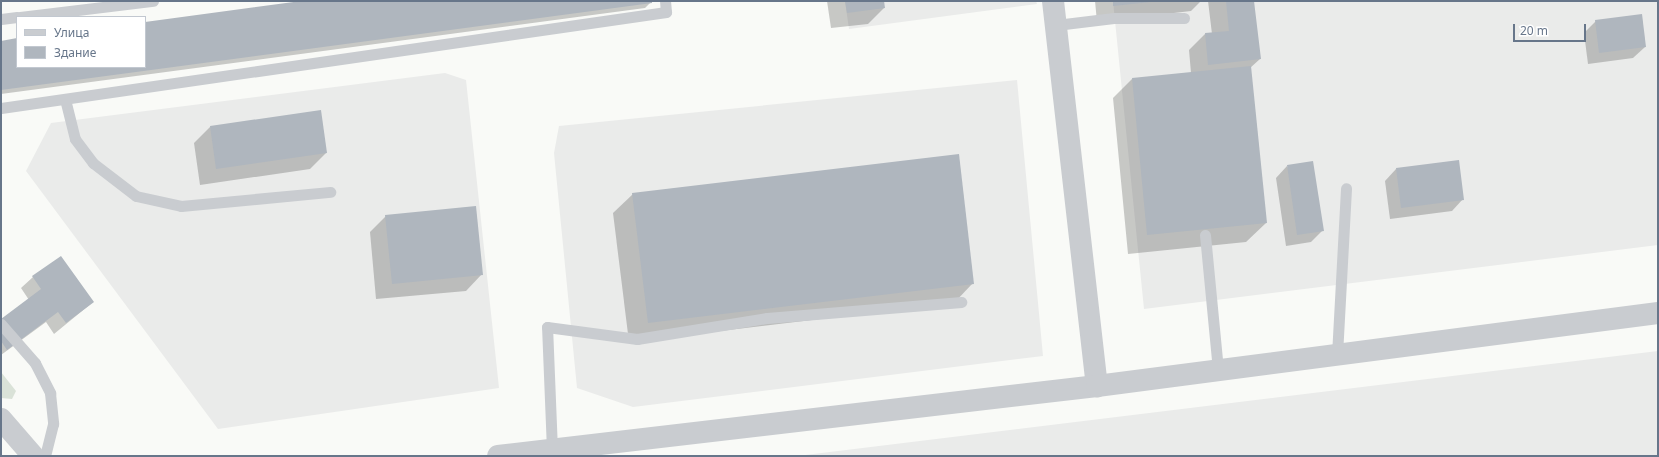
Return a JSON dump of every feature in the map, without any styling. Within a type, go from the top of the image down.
[{"type":"street","points":[[1053,1],[1097,386]]},
{"type":"street","points":[[498,456],[1097,386],[1658,313]]},
{"type":"street","points":[[1,419],[33,456]]},
{"type":"lane","points":[[26,16],[153,1]]},
{"type":"lane","points":[[1,108],[666,12],[665,1]]},
{"type":"lane","points":[[1,19],[16,17]]},
{"type":"lane","points":[[1056,25],[1114,18],[1184,18]]},
{"type":"lane","points":[[65,99],[75,139],[89,157],[136,196],[181,206],[330,192]]},
{"type":"lane","points":[[1337,355],[1346,188]]},
{"type":"lane","points":[[1205,235],[1218,371]]},
{"type":"lane","points":[[552,450],[548,328],[637,339],[767,318],[962,302]]},
{"type":"lane","points":[[1,324],[35,364],[50,393],[53,424],[45,456]]},
{"type":"shaded area","points":[[845,1],[1036,1],[1037,4],[849,29]]},
{"type":"shaded area","points":[[1113,1],[1658,1],[1658,245],[1144,309]]},
{"type":"shaded area","points":[[445,73],[466,80],[499,388],[218,429],[26,171],[51,123]]},
{"type":"shaded area","points":[[1017,80],[1043,356],[633,407],[577,388],[554,153],[559,126]]},
{"type":"shaded area","points":[[1658,351],[1658,456],[797,456]]},
{"type":"shaded area","points":[[1,372],[16,391],[12,399],[1,398]]},
{"type":"building","points":[[301,1],[652,1],[652,3],[1,90],[1,41],[16,38],[16,68],[146,68],[146,22]]},
{"type":"building","points":[[845,1],[884,1],[885,8],[847,13]]},
{"type":"building","points":[[1113,1],[1151,1],[1151,2],[1113,6]]},
{"type":"building","points":[[1226,1],[1254,1],[1261,59],[1208,65],[1205,33],[1229,31]]},
{"type":"building","points":[[1642,14],[1646,47],[1599,53],[1595,20]]},
{"type":"building","points":[[1251,66],[1267,223],[1147,235],[1132,78]]},
{"type":"building","points":[[321,110],[327,153],[216,169],[210,126]]},
{"type":"building","points":[[959,154],[974,284],[648,323],[632,193]]},
{"type":"building","points":[[1459,160],[1464,200],[1401,208],[1396,168]]},
{"type":"building","points":[[1313,161],[1324,231],[1297,235],[1287,165]]},
{"type":"building","points":[[476,206],[483,275],[392,284],[385,215]]},
{"type":"building","points":[[61,256],[94,302],[66,323],[58,312],[7,350],[1,341],[1,319],[41,289],[32,276]]}]
